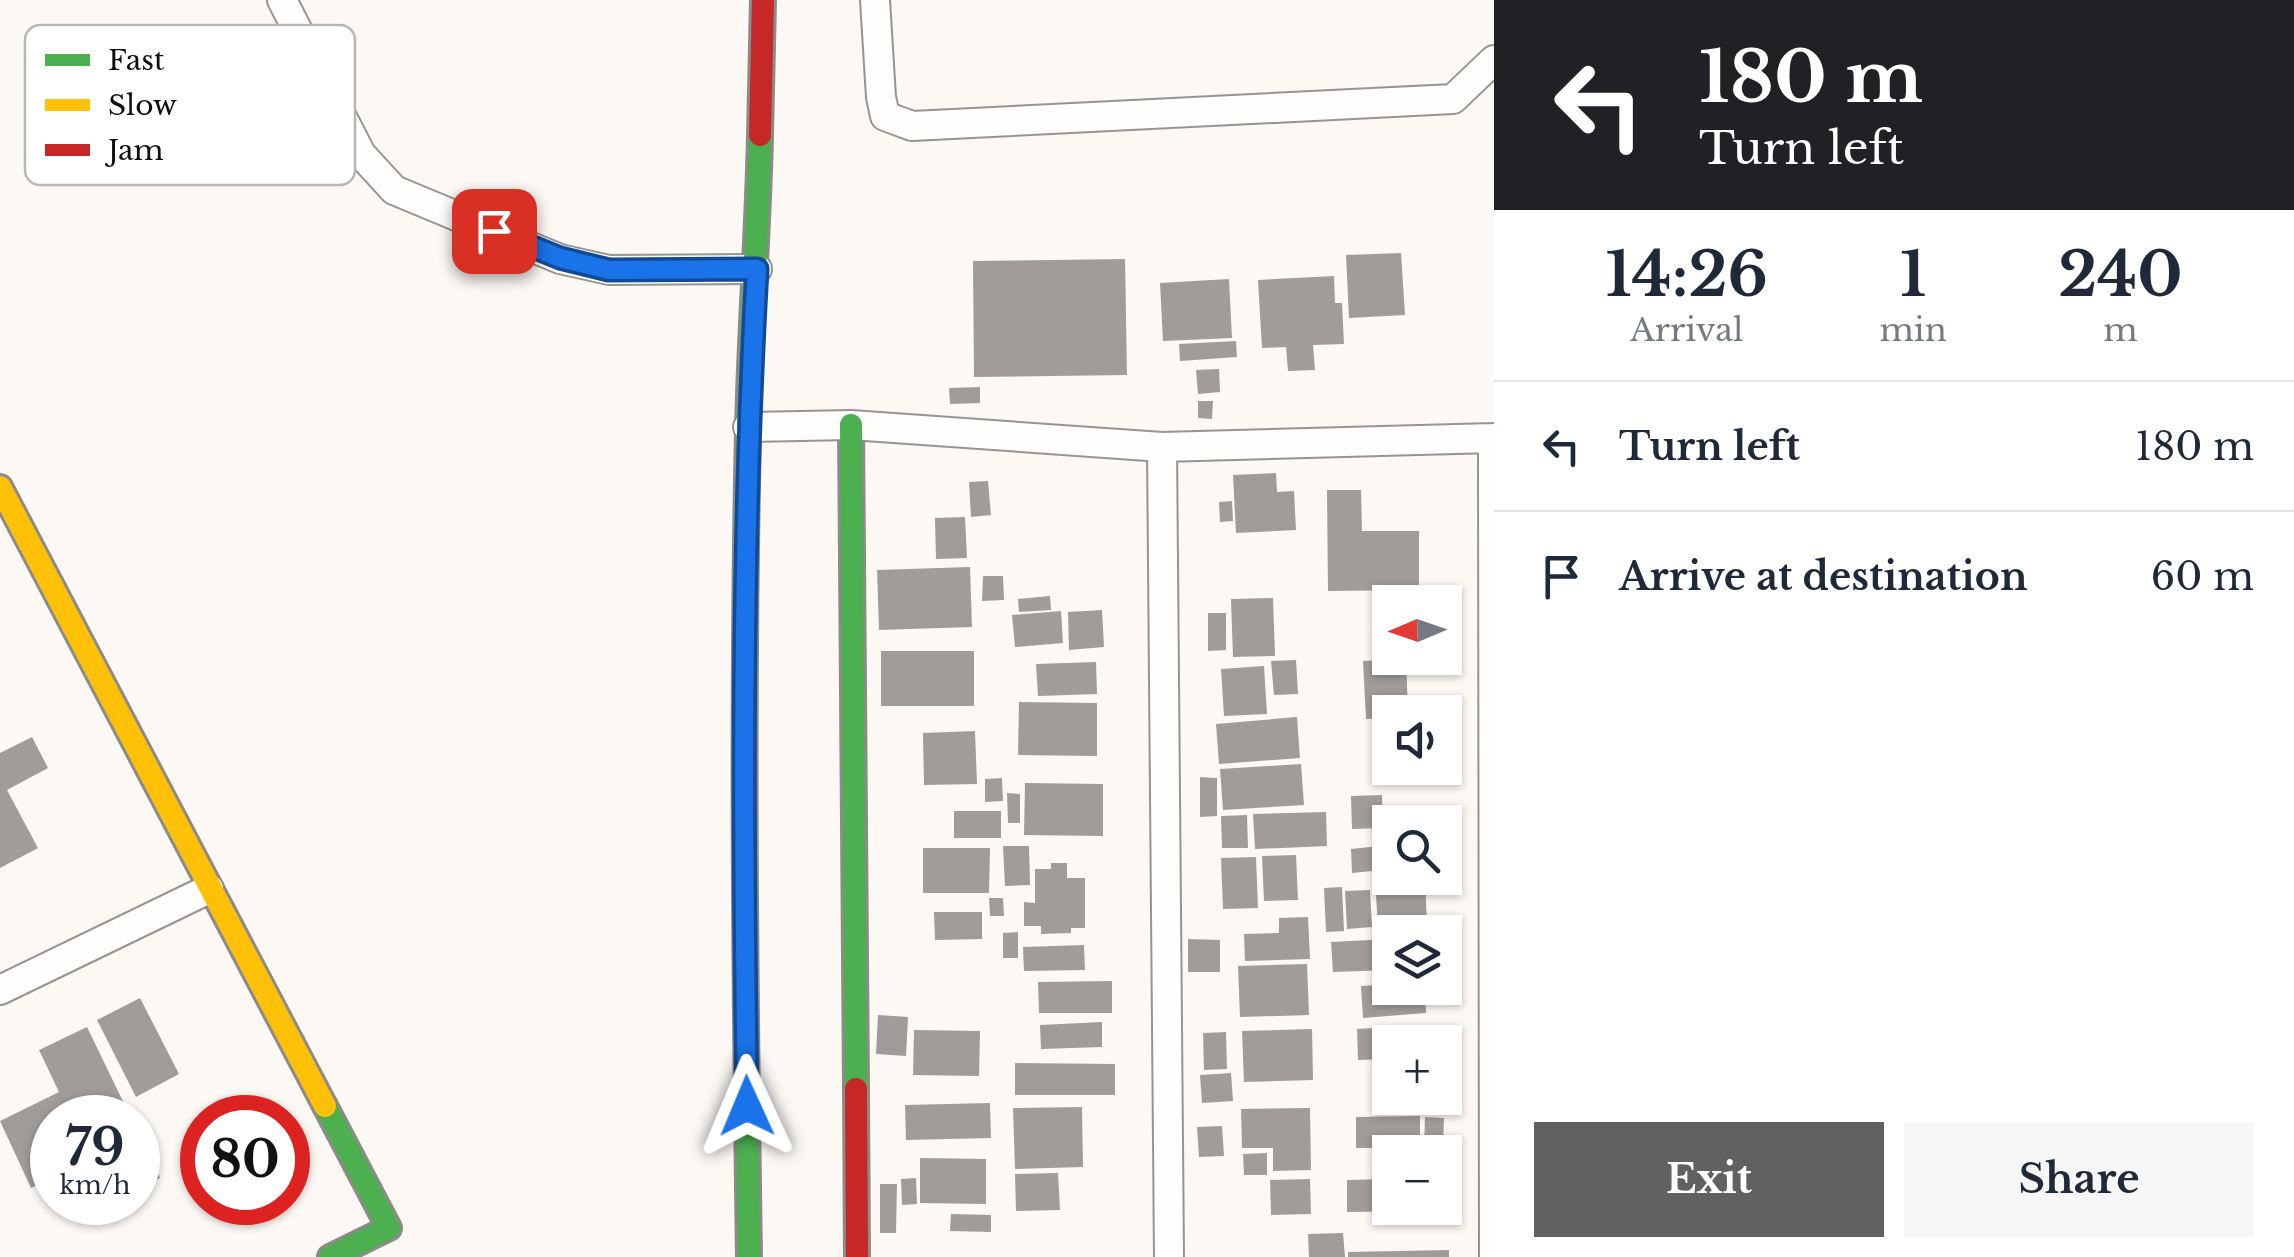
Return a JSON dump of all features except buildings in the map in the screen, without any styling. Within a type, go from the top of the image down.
[{"type":"main road","points":[[749,1257],[744,918],[748,426],[757,269],[763,0]]},
{"type":"main road","points":[[852,425],[857,1257]]},
{"type":"main road","points":[[0,487],[388,1228],[330,1257]]},
{"type":"street","points":[[282,0],[295,25]]},
{"type":"street","points":[[875,0],[880,97],[885,116],[912,126],[1453,99],[1494,60]]},
{"type":"street","points":[[355,142],[394,190],[560,258],[609,270],[757,269]]},
{"type":"street","points":[[748,426],[852,425],[1162,447],[1494,438],[1494,1257]]},
{"type":"street","points":[[1162,447],[1169,1257]]},
{"type":"street","points":[[0,990],[209,889]]},
{"type":"traffic: fast","points":[[749,1257],[745,637],[749,394],[760,135]]},
{"type":"traffic: fast","points":[[851,425],[856,1089]]},
{"type":"traffic: fast","points":[[325,1106],[389,1228],[330,1257]]},
{"type":"traffic: slow","points":[[0,487],[325,1106]]},
{"type":"traffic: jam","points":[[760,135],[763,0]]},
{"type":"traffic: jam","points":[[856,1089],[857,1257]]},
{"type":"route","points":[[494,231],[560,258],[609,270],[757,269],[748,426],[744,918],[747,1106]]}]
